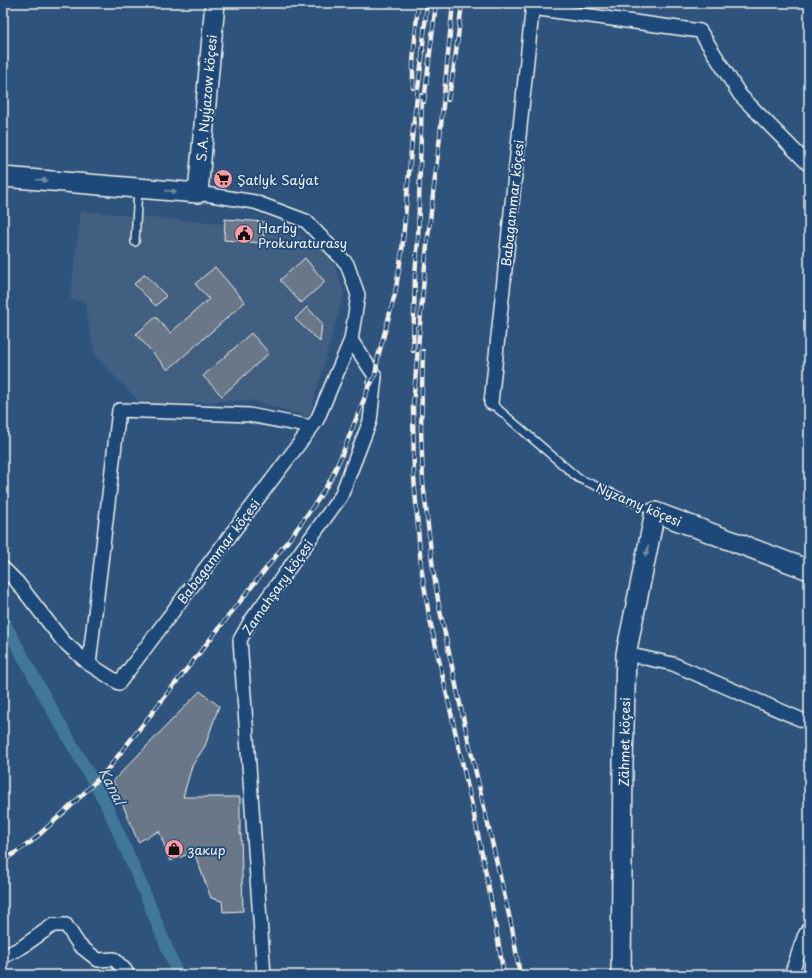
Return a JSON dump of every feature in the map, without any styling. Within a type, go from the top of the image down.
[{"type":"main road","name":"S.A. Nyýazow köçesi","points":[[198,193],[215,3]]},
{"type":"main road","points":[[3,177],[198,193]]},
{"type":"main road","name":"Nyzamy köçesi","points":[[655,512],[809,570]]},
{"type":"main road","name":"Zähmet köçesi","points":[[621,975],[623,763],[626,654],[655,512]]},
{"type":"street","name":"Babagammar köçesi","points":[[491,403],[532,5]]},
{"type":"street","points":[[532,5],[700,32],[740,95],[809,164]]},
{"type":"street","name":"Babagammar köçesi","points":[[3,568],[17,582],[63,641],[89,664],[119,683],[317,420],[351,340],[358,295],[347,264],[306,221],[255,202],[198,193]]},
{"type":"street","name":"Zamahşary köçesi","points":[[264,975],[240,640],[250,622],[341,496],[370,421],[375,376],[351,340]]},
{"type":"street","points":[[89,664],[119,410],[249,415],[312,427]]},
{"type":"street","points":[[626,654],[673,664],[809,723]]},
{"type":"street","points":[[3,957],[22,947],[53,925],[66,925],[79,945],[98,960],[114,959],[128,975]]},
{"type":"street","points":[[791,975],[809,928]]},
{"type":"lane","points":[[135,242],[138,188]]},
{"type":"lane","name":"Nyzamy köçesi","points":[[491,403],[578,478],[655,512]]},
{"type":"shaded area","points":[[81,211],[225,224],[224,240],[263,243],[264,228],[294,231],[332,257],[344,293],[309,417],[250,400],[142,405],[95,356],[84,301],[70,299]]},
{"type":"building","name":"Harby Prokuraturasy","points":[[225,219],[265,222],[263,243],[224,240]]},
{"type":"building","points":[[305,258],[325,282],[301,303],[280,280]]},
{"type":"building","points":[[215,267],[245,302],[168,370],[136,334],[156,317],[170,333],[209,299],[195,284]]},
{"type":"building","points":[[145,274],[166,296],[156,306],[134,284]]},
{"type":"building","points":[[307,307],[322,323],[320,342],[295,319]]},
{"type":"building","points":[[251,333],[269,353],[222,396],[203,376]]},
{"type":"building","points":[[200,691],[219,706],[205,746],[192,766],[183,797],[240,797],[243,911],[223,912],[222,901],[211,898],[194,852],[170,861],[159,831],[138,842],[113,781]]},
{"type":"waterway","name":"Kanal","points":[[3,620],[105,802],[141,884],[178,975]]},
{"type":"railway","points":[[413,88],[413,63],[418,3]]},
{"type":"railway","points":[[422,55],[427,3]]},
{"type":"railway","points":[[424,102],[436,3]]},
{"type":"railway","points":[[453,3],[440,136],[426,254],[413,406],[414,477],[421,566],[429,616],[473,810],[504,975]]},
{"type":"railway","points":[[448,100],[462,3]]},
{"type":"railway","points":[[3,861],[31,842],[73,804],[107,770],[294,533],[331,479],[368,389],[375,376],[378,357],[395,294],[402,251],[413,128],[423,50]]},
{"type":"railway","points":[[413,351],[422,95]]},
{"type":"railway","points":[[423,351],[421,429],[423,482],[433,569],[439,606],[460,704],[512,928],[520,975]]},
{"type":"place","name":"Şatlyk Saýat","points":[[223,179]]},
{"type":"place","name":"Harby Prokuraturasy","points":[[244,234]]},
{"type":"place","name":"закир","points":[[174,849]]}]
